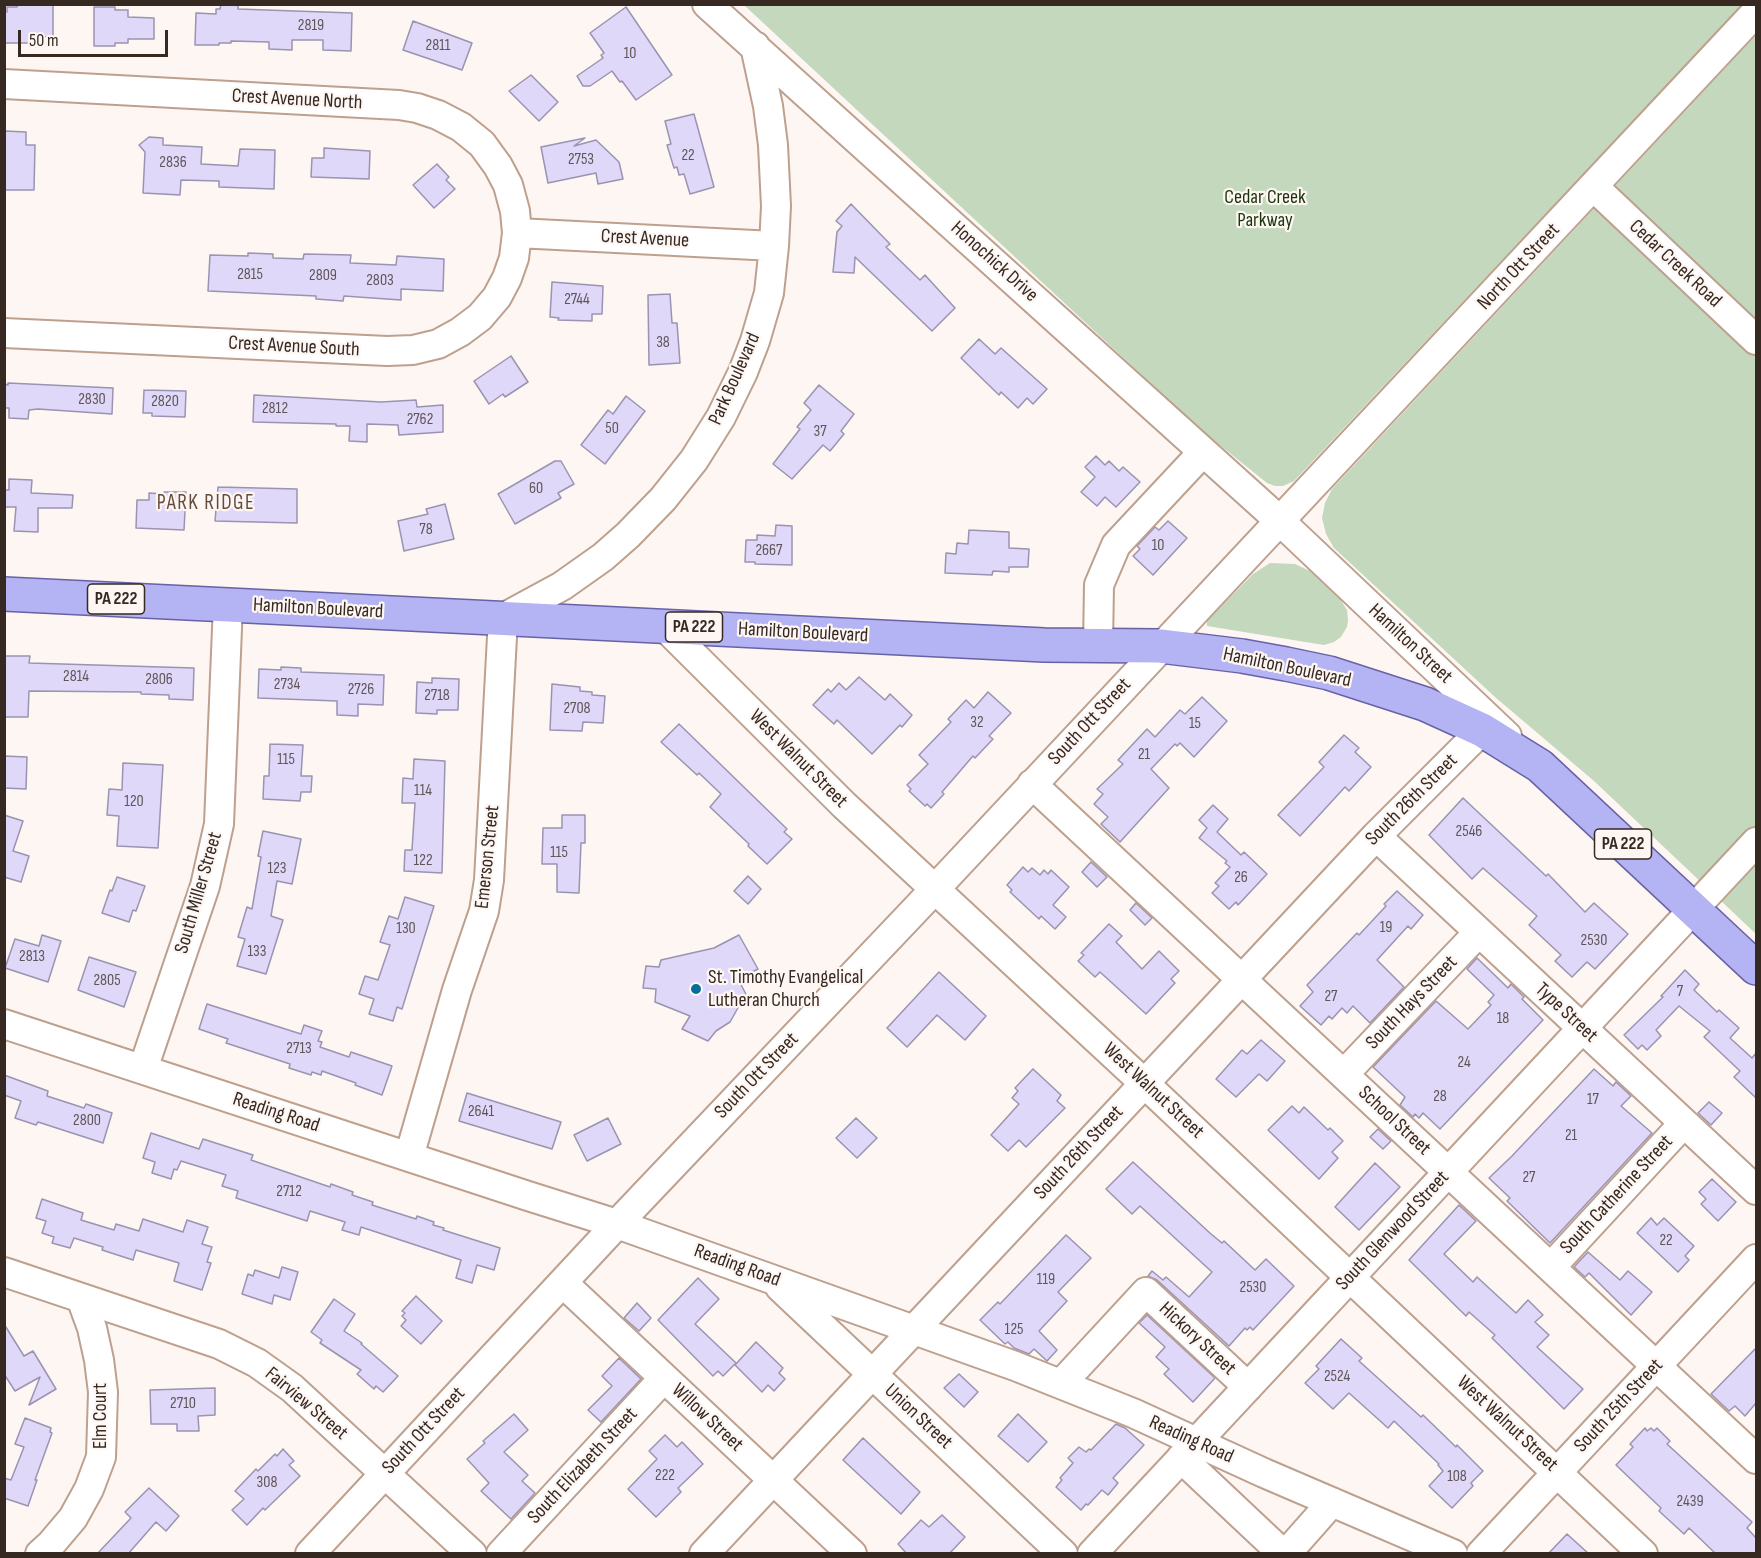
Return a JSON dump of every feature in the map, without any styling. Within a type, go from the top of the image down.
[{"type":"main road","name":"Hamilton Boulevard","points":[[4,594],[1044,645],[1160,646],[1242,656],[1329,673],[1425,704],[1482,730]]},
{"type":"main road","name":"Hamilton Street","points":[[1482,730],[1540,766],[1756,968]]},
{"type":"street","name":"Honochick Drive","points":[[707,4],[1280,521]]},
{"type":"street","name":"North Ott Street","points":[[1280,521],[1756,12]]},
{"type":"street","name":"Park Boulevard","points":[[503,618],[562,586],[603,557],[628,535],[663,499],[694,460],[721,417],[743,372],[769,293],[776,206],[773,145],[768,106],[755,46]]},
{"type":"street","name":"Crest Avenue North","points":[[4,84],[399,105],[417,108],[438,115],[461,127],[482,144],[498,165],[508,185],[515,211],[517,233]]},
{"type":"street","name":"Cedar Creek Road","points":[[1594,187],[1756,340]]},
{"type":"street","name":"Crest Avenue","points":[[517,233],[774,246]]},
{"type":"street","name":"Crest Avenue South","points":[[4,333],[387,351],[413,350],[438,344],[460,332],[480,317],[497,297],[507,278],[517,233]]},
{"type":"street","points":[[1098,646],[1098,585],[1116,545],[1203,452]]},
{"type":"street","name":"South Ott Street","points":[[310,1554],[617,1224],[1280,521]]},
{"type":"street","name":"Hamilton Street","points":[[1280,521],[1540,766]]},
{"type":"street","name":"South Miller Street","points":[[143,1069],[205,886],[219,824],[228,604]]},
{"type":"street","name":"Emerson Street","points":[[409,1156],[457,990],[484,910],[489,880],[503,618]]},
{"type":"street","name":"West Walnut Street","points":[[664,626],[844,805],[1350,1276],[1643,1554]]},
{"type":"street","name":"South 26th Street","points":[[704,1554],[1376,836],[1482,730]]},
{"type":"street","name":"School Street","points":[[1032,784],[1756,1459]]},
{"type":"street","name":"Type Street","points":[[1376,836],[1756,1190]]},
{"type":"street","name":"South Glenwood Street","points":[[1092,1554],[1756,842]]},
{"type":"street","name":"South Hays Street","points":[[1344,1074],[1479,932]]},
{"type":"street","name":"Reading Road","points":[[4,1024],[617,1224],[914,1330],[1061,1384],[1189,1450],[1332,1502],[1453,1554]]},
{"type":"street","name":"South Catherine Street","points":[[1551,1268],[1684,1123]]},
{"type":"street","name":"South 25th Street","points":[[1481,1554],[1756,1259]]},
{"type":"street","name":"Fairview Street","points":[[4,1272],[219,1344],[257,1363],[292,1388],[386,1472],[472,1554]]},
{"type":"street","name":"Union Street","points":[[772,1280],[1063,1554]]},
{"type":"street","name":"Willow Street","points":[[562,1283],[852,1554]]},
{"type":"street","name":"Hickory Street","points":[[1061,1384],[1146,1292],[1248,1386]]},
{"type":"street","name":"Elm Court","points":[[39,1554],[51,1544],[73,1518],[90,1489],[101,1457],[103,1403],[101,1371],[92,1328],[81,1298]]},
{"type":"street","name":"South Elizabeth Street","points":[[501,1554],[664,1378]]},
{"type":"street","points":[[1189,1450],[1284,1554],[1332,1502]]},
{"type":"green space","name":"Cedar Creek Parkway","points":[[744,5],[1742,5],[1294,481],[1283,486],[1275,486],[1267,483],[1201,430]]},
{"type":"green space","points":[[1756,35],[1756,934],[1594,781],[1495,697],[1334,548],[1326,534],[1322,518],[1325,503],[1332,489]]},
{"type":"green space","points":[[1270,563],[1295,564],[1310,571],[1340,599],[1347,610],[1348,620],[1341,637],[1324,645],[1207,626],[1207,621],[1253,574]]},
{"type":"building","points":[[17,4],[53,4],[53,37],[31,36],[31,43],[4,43],[4,12],[7,12],[7,7],[17,7]]},
{"type":"building","points":[[221,4],[238,4],[238,9],[352,13],[351,51],[323,50],[323,40],[292,40],[292,50],[269,49],[269,42],[231,41],[231,43],[219,43],[219,45],[195,45],[196,13],[216,14],[216,9],[220,9]]},
{"type":"building","points":[[94,7],[115,7],[115,10],[128,10],[128,17],[154,18],[154,39],[128,39],[128,43],[115,43],[115,46],[94,46]]},
{"type":"building","points":[[626,7],[672,75],[636,100],[612,71],[590,86],[583,86],[577,76],[603,58],[601,55],[604,53],[590,33]]},
{"type":"building","points":[[413,21],[472,43],[462,70],[403,50]]},
{"type":"building","points":[[531,75],[558,102],[539,121],[509,91]]},
{"type":"building","points":[[694,114],[714,187],[690,194],[684,174],[679,175],[677,167],[674,168],[667,145],[671,144],[665,121]]},
{"type":"building","points":[[5,131],[26,132],[26,145],[35,145],[34,190],[4,190]]},
{"type":"building","points":[[149,137],[163,138],[163,145],[202,147],[201,164],[238,166],[240,149],[275,150],[274,189],[219,187],[219,181],[181,180],[180,195],[143,193],[145,152],[139,145]]},
{"type":"building","points":[[585,138],[574,146],[596,140],[619,162],[623,179],[598,184],[596,173],[548,183],[541,147]]},
{"type":"building","points":[[324,148],[370,151],[369,179],[311,177],[312,158],[324,158]]},
{"type":"building","points":[[437,164],[449,177],[446,180],[455,189],[434,208],[413,185]]},
{"type":"building","points":[[851,204],[890,244],[886,247],[920,280],[925,275],[955,308],[932,331],[855,257],[854,273],[833,272],[837,232],[842,226],[836,221]]},
{"type":"building","points":[[248,253],[273,254],[273,258],[303,259],[304,254],[351,255],[350,263],[396,265],[397,256],[444,259],[443,291],[401,289],[401,300],[344,296],[343,301],[316,299],[316,296],[208,291],[210,255],[248,256]]},
{"type":"building","points":[[552,282],[603,286],[602,314],[592,314],[592,321],[558,320],[559,318],[550,317]]},
{"type":"building","points":[[670,294],[672,323],[677,323],[680,363],[649,365],[648,295]]},
{"type":"building","points":[[979,339],[995,354],[1001,348],[1047,389],[1033,404],[1027,398],[1018,408],[1001,392],[999,395],[961,358]]},
{"type":"building","points":[[511,356],[528,382],[505,397],[503,394],[489,404],[474,381]]},
{"type":"building","points":[[8,383],[113,388],[112,414],[38,409],[29,410],[28,419],[9,418],[9,408],[5,408],[4,402],[4,384],[8,385]]},
{"type":"building","points":[[819,385],[854,414],[841,431],[844,434],[830,451],[823,445],[792,479],[773,464],[800,429],[797,427],[811,410],[804,403]]},
{"type":"building","points":[[144,390],[186,391],[185,417],[152,416],[152,413],[143,413]]},
{"type":"building","points":[[254,395],[381,402],[416,400],[417,407],[443,405],[443,432],[399,435],[398,425],[367,424],[367,442],[349,441],[350,426],[253,422]]},
{"type":"building","points":[[626,396],[645,411],[605,464],[581,445],[608,410],[613,414]]},
{"type":"building","points":[[1096,456],[1105,465],[1109,461],[1119,471],[1123,467],[1140,482],[1116,507],[1105,497],[1097,506],[1081,492],[1095,477],[1085,467]]},
{"type":"building","points":[[555,461],[561,461],[574,484],[558,493],[561,498],[515,524],[498,494]]},
{"type":"building","points":[[9,479],[32,480],[31,493],[73,495],[72,508],[38,508],[38,532],[14,531],[16,507],[4,507],[4,490],[9,490]]},
{"type":"building","points":[[218,487],[297,489],[297,523],[215,521]]},
{"type":"building","points":[[164,492],[186,492],[184,530],[136,528],[137,500],[149,500],[149,493],[164,494]]},
{"type":"building","points":[[445,504],[454,539],[404,551],[398,521],[428,514],[426,509]]},
{"type":"building","points":[[1168,521],[1187,538],[1153,575],[1133,556],[1140,549],[1137,546],[1155,527],[1159,530]]},
{"type":"building","points":[[776,525],[792,526],[792,565],[745,562],[746,540],[757,540],[757,535],[775,536]]},
{"type":"building","points":[[969,530],[1009,532],[1009,548],[1029,549],[1028,567],[1009,567],[1009,572],[993,571],[992,575],[945,573],[946,553],[956,554],[957,543],[968,544]]},
{"type":"building","points":[[4,656],[30,656],[29,663],[194,668],[193,700],[169,699],[169,695],[141,694],[141,692],[29,691],[28,717],[4,717]]},
{"type":"building","points":[[281,667],[301,668],[301,672],[384,675],[383,705],[358,704],[358,716],[337,715],[337,701],[258,698],[259,669],[281,670]]},
{"type":"building","points":[[859,677],[885,700],[890,694],[912,715],[872,754],[837,720],[834,724],[813,705],[828,689],[831,692],[839,683],[846,690]]},
{"type":"building","points":[[432,678],[459,679],[458,710],[437,710],[437,714],[416,713],[417,682],[432,683]]},
{"type":"building","points":[[552,684],[580,687],[580,691],[605,696],[603,723],[583,722],[582,731],[550,730]]},
{"type":"building","points":[[988,692],[1011,713],[989,736],[993,739],[975,758],[973,756],[942,792],[944,794],[931,808],[927,804],[925,806],[909,791],[911,789],[907,785],[928,764],[919,755],[951,722],[948,719],[966,700],[974,708]]},
{"type":"building","points":[[1202,697],[1227,721],[1194,757],[1180,743],[1177,746],[1175,744],[1151,769],[1169,788],[1120,842],[1101,824],[1108,817],[1094,804],[1103,794],[1097,789],[1123,764],[1118,760],[1147,729],[1155,737],[1180,710],[1185,714]]},
{"type":"building","points":[[679,724],[787,829],[784,832],[792,839],[767,864],[710,807],[721,794],[661,742]]},
{"type":"building","points":[[1344,735],[1359,748],[1355,752],[1371,767],[1349,791],[1345,787],[1300,836],[1278,815],[1324,767],[1319,762]]},
{"type":"building","points":[[270,744],[303,745],[301,776],[312,776],[311,792],[301,792],[300,801],[263,799],[264,776],[269,776]]},
{"type":"building","points":[[4,756],[27,757],[26,789],[4,788]]},
{"type":"building","points":[[414,759],[445,761],[442,873],[404,871],[405,850],[412,850],[415,803],[402,803],[403,778],[413,779]]},
{"type":"building","points":[[123,763],[163,765],[158,848],[117,846],[119,816],[107,815],[109,789],[122,790]]},
{"type":"building","points":[[1463,798],[1546,876],[1548,874],[1585,912],[1594,903],[1628,934],[1595,969],[1587,962],[1572,977],[1555,961],[1561,955],[1529,925],[1537,916],[1483,868],[1472,879],[1429,835]]},
{"type":"building","points":[[1213,805],[1228,819],[1217,832],[1241,855],[1244,852],[1267,874],[1238,905],[1236,902],[1229,909],[1212,893],[1219,886],[1215,883],[1230,867],[1225,863],[1227,861],[1199,838],[1207,828],[1199,820]]},
{"type":"building","points":[[4,815],[23,821],[13,851],[29,856],[21,882],[4,877]]},
{"type":"building","points":[[562,815],[585,815],[585,843],[581,843],[579,893],[557,892],[557,864],[542,864],[543,828],[562,828]]},
{"type":"building","points":[[263,831],[301,839],[292,884],[277,881],[271,916],[283,920],[266,974],[237,966],[245,939],[238,937],[247,907],[252,909]]},
{"type":"building","points":[[1091,862],[1107,877],[1097,887],[1082,872]]},
{"type":"building","points":[[1023,867],[1028,872],[1032,868],[1040,875],[1044,870],[1048,874],[1051,870],[1069,887],[1053,905],[1066,917],[1055,929],[1041,916],[1039,919],[1010,892],[1012,890],[1007,885]]},
{"type":"building","points":[[748,876],[761,889],[748,904],[734,891]]},
{"type":"building","points":[[117,877],[145,886],[136,911],[133,910],[129,922],[102,913]]},
{"type":"building","points":[[1397,891],[1423,915],[1411,929],[1408,926],[1377,960],[1404,987],[1370,1023],[1353,1006],[1347,1013],[1342,1008],[1332,1019],[1329,1016],[1321,1025],[1300,1006],[1313,992],[1307,985],[1357,933],[1359,935]]},
{"type":"building","points":[[405,897],[434,906],[402,1009],[397,1007],[393,1021],[369,1014],[374,999],[359,994],[365,976],[378,980],[390,945],[380,942],[389,916],[398,919]]},
{"type":"building","points":[[1136,903],[1152,918],[1145,925],[1130,910]]},
{"type":"building","points":[[1109,924],[1122,936],[1116,942],[1142,969],[1159,951],[1179,971],[1171,979],[1175,983],[1146,1014],[1100,972],[1095,977],[1078,961],[1084,955],[1081,953]]},
{"type":"building","points":[[42,935],[61,941],[48,982],[5,968],[15,939],[39,946]]},
{"type":"building","name":"St. Timothy Evangelical Lutheran Church","points":[[739,935],[758,969],[738,979],[748,998],[739,1006],[730,1022],[716,1031],[708,1041],[682,1029],[690,1016],[655,1002],[656,989],[643,988],[646,966],[659,967],[661,960],[714,948]]},
{"type":"building","points":[[89,957],[136,972],[124,1007],[78,990]]},
{"type":"building","points":[[1477,958],[1508,988],[1511,984],[1543,1020],[1440,1129],[1423,1113],[1419,1118],[1415,1114],[1413,1117],[1400,1105],[1405,1097],[1373,1067],[1436,1001],[1468,1029],[1491,1005],[1488,1002],[1494,995],[1467,969]]},
{"type":"building","points":[[1685,970],[1699,984],[1694,990],[1717,1012],[1719,1010],[1739,1028],[1730,1038],[1752,1058],[1756,1053],[1756,1098],[1734,1077],[1740,1071],[1704,1037],[1710,1031],[1679,1006],[1656,1030],[1661,1036],[1647,1050],[1642,1045],[1638,1049],[1624,1035],[1663,997],[1661,996]]},
{"type":"building","points":[[939,972],[986,1016],[965,1040],[937,1015],[907,1047],[887,1028]]},
{"type":"building","points":[[207,1004],[301,1034],[304,1025],[322,1031],[318,1041],[322,1042],[320,1047],[349,1057],[351,1052],[392,1066],[382,1095],[322,1071],[321,1075],[312,1072],[311,1075],[289,1068],[290,1064],[226,1043],[228,1039],[199,1029]]},
{"type":"building","points":[[1261,1040],[1285,1061],[1267,1081],[1259,1074],[1236,1097],[1216,1079],[1242,1050],[1247,1054]]},
{"type":"building","points":[[1033,1069],[1061,1095],[1057,1101],[1065,1108],[1026,1147],[1019,1140],[1008,1151],[991,1135],[1019,1104],[1012,1098],[1018,1091],[1015,1088]]},
{"type":"building","points":[[1594,1069],[1613,1086],[1616,1082],[1631,1096],[1621,1106],[1652,1133],[1550,1243],[1507,1201],[1510,1198],[1489,1178]]},
{"type":"building","points":[[4,1075],[48,1091],[47,1096],[84,1108],[86,1104],[112,1113],[103,1143],[38,1122],[36,1125],[15,1118],[21,1101],[4,1095]]},
{"type":"building","points":[[467,1093],[561,1122],[552,1149],[459,1121]]},
{"type":"building","points":[[1709,1102],[1722,1113],[1711,1125],[1698,1113]]},
{"type":"building","points":[[1292,1106],[1299,1113],[1304,1107],[1343,1141],[1332,1152],[1338,1158],[1319,1179],[1268,1130]]},
{"type":"building","points":[[608,1118],[621,1144],[587,1161],[574,1135]]},
{"type":"building","points":[[856,1118],[877,1138],[857,1158],[836,1138]]},
{"type":"building","points":[[1378,1129],[1391,1141],[1383,1149],[1370,1137]]},
{"type":"building","points":[[151,1133],[199,1149],[203,1139],[253,1155],[251,1160],[330,1187],[331,1184],[353,1192],[352,1195],[373,1202],[372,1205],[416,1219],[417,1216],[434,1222],[433,1225],[444,1228],[443,1230],[500,1248],[494,1270],[477,1265],[472,1283],[456,1278],[461,1260],[361,1227],[359,1235],[342,1230],[345,1222],[310,1211],[307,1221],[236,1198],[238,1191],[222,1186],[226,1175],[181,1161],[177,1170],[174,1169],[171,1179],[152,1173],[155,1162],[143,1158]]},
{"type":"building","points":[[1133,1162],[1211,1234],[1222,1243],[1224,1241],[1255,1270],[1266,1259],[1294,1286],[1253,1330],[1250,1327],[1247,1330],[1245,1328],[1229,1346],[1157,1280],[1148,1276],[1152,1271],[1163,1280],[1166,1277],[1189,1297],[1212,1272],[1140,1206],[1132,1214],[1106,1189]]},
{"type":"building","points":[[1375,1163],[1400,1187],[1359,1230],[1335,1207]]},
{"type":"building","points":[[1712,1179],[1736,1202],[1718,1221],[1701,1204],[1706,1199],[1699,1192]]},
{"type":"building","points":[[42,1199],[83,1213],[81,1220],[114,1230],[116,1224],[139,1231],[143,1219],[183,1232],[187,1220],[208,1227],[202,1244],[212,1247],[207,1262],[211,1263],[202,1290],[174,1281],[179,1263],[136,1250],[133,1260],[74,1238],[70,1248],[52,1243],[54,1237],[42,1233],[46,1221],[36,1218]]},
{"type":"building","points":[[1459,1205],[1476,1221],[1444,1254],[1473,1282],[1477,1277],[1516,1313],[1528,1300],[1543,1315],[1535,1322],[1549,1335],[1537,1347],[1583,1389],[1564,1409],[1492,1338],[1495,1335],[1469,1312],[1466,1316],[1409,1260]]},
{"type":"building","points":[[1651,1218],[1657,1225],[1664,1218],[1694,1246],[1685,1256],[1689,1260],[1678,1272],[1637,1233]]},
{"type":"building","points":[[1066,1235],[1091,1258],[1058,1292],[1067,1301],[1039,1331],[1057,1350],[1047,1361],[1034,1349],[1029,1354],[1014,1348],[1008,1342],[1005,1344],[980,1320],[998,1302],[1000,1304]]},
{"type":"building","points":[[1588,1252],[1620,1280],[1628,1271],[1652,1292],[1631,1315],[1589,1273],[1585,1277],[1574,1267]]},
{"type":"building","points":[[282,1267],[298,1272],[290,1300],[274,1295],[272,1304],[242,1294],[248,1274],[253,1276],[255,1270],[279,1278]]},
{"type":"building","points":[[698,1278],[719,1299],[695,1324],[736,1363],[723,1376],[718,1371],[713,1376],[658,1320]]},
{"type":"building","points":[[416,1296],[442,1321],[421,1344],[401,1326],[406,1320],[402,1316],[405,1313],[402,1311]]},
{"type":"building","points":[[334,1299],[355,1314],[344,1331],[362,1343],[398,1376],[383,1392],[376,1386],[374,1389],[357,1374],[361,1370],[320,1343],[322,1340],[311,1332]]},
{"type":"building","points":[[637,1303],[651,1318],[639,1331],[624,1318]]},
{"type":"building","points":[[1147,1315],[1215,1378],[1193,1402],[1164,1374],[1169,1369],[1156,1357],[1165,1347],[1139,1323]]},
{"type":"building","points":[[4,1324],[24,1356],[33,1351],[56,1389],[29,1405],[40,1377],[15,1391],[4,1374]]},
{"type":"building","points":[[1341,1339],[1362,1358],[1359,1361],[1421,1417],[1423,1415],[1456,1447],[1457,1445],[1483,1471],[1471,1483],[1473,1486],[1452,1508],[1429,1486],[1443,1471],[1439,1464],[1394,1421],[1388,1428],[1349,1393],[1333,1409],[1305,1383],[1319,1369],[1316,1366]]},
{"type":"building","points":[[756,1342],[783,1368],[779,1373],[785,1379],[774,1391],[768,1385],[762,1392],[735,1365]]},
{"type":"building","points":[[1756,1348],[1756,1403],[1745,1416],[1735,1406],[1729,1411],[1711,1394]]},
{"type":"building","points":[[619,1358],[641,1379],[601,1422],[588,1410],[612,1386],[602,1376]]},
{"type":"building","points":[[959,1374],[978,1392],[964,1407],[944,1388]]},
{"type":"building","points":[[215,1388],[215,1415],[198,1416],[199,1431],[177,1431],[177,1424],[151,1424],[150,1390]]},
{"type":"building","points":[[514,1414],[528,1430],[504,1452],[528,1475],[522,1481],[535,1493],[511,1519],[481,1491],[489,1483],[467,1459],[485,1443],[483,1441]]},
{"type":"building","points":[[1018,1414],[1047,1442],[1028,1462],[998,1436]]},
{"type":"building","points":[[25,1418],[51,1428],[52,1433],[28,1506],[4,1498],[4,1478],[11,1480],[24,1447],[15,1444]]},
{"type":"building","points":[[1116,1424],[1125,1428],[1144,1445],[1113,1478],[1118,1483],[1108,1495],[1102,1490],[1081,1510],[1056,1487],[1062,1480],[1060,1478],[1073,1463],[1068,1458],[1079,1447],[1086,1452],[1091,1450]]},
{"type":"building","points":[[1645,1428],[1647,1431],[1651,1428],[1654,1431],[1657,1428],[1670,1441],[1667,1444],[1752,1522],[1747,1528],[1756,1538],[1756,1554],[1716,1554],[1689,1528],[1684,1534],[1659,1511],[1661,1508],[1616,1465],[1633,1447],[1630,1444]]},
{"type":"building","points":[[665,1435],[677,1447],[682,1442],[703,1464],[678,1488],[681,1492],[656,1517],[628,1489],[657,1459],[649,1451]]},
{"type":"building","points":[[863,1438],[920,1492],[901,1514],[843,1460]]},
{"type":"building","points":[[283,1449],[294,1461],[289,1465],[300,1476],[247,1525],[232,1510],[244,1499],[235,1491],[256,1469],[258,1471]]},
{"type":"building","points":[[149,1488],[179,1516],[166,1531],[156,1522],[128,1554],[97,1554],[131,1518],[125,1512]]},
{"type":"building","points":[[942,1515],[965,1537],[949,1554],[907,1554],[898,1544],[921,1520],[929,1527]]},
{"type":"building","points":[[1567,1534],[1589,1554],[1548,1554]]},
{"type":"place","name":"St. Timothy Evangelical Lutheran Church","points":[[696,989]]},
{"type":"district","name":"PARK RIDGE","points":[[206,504]]}]
